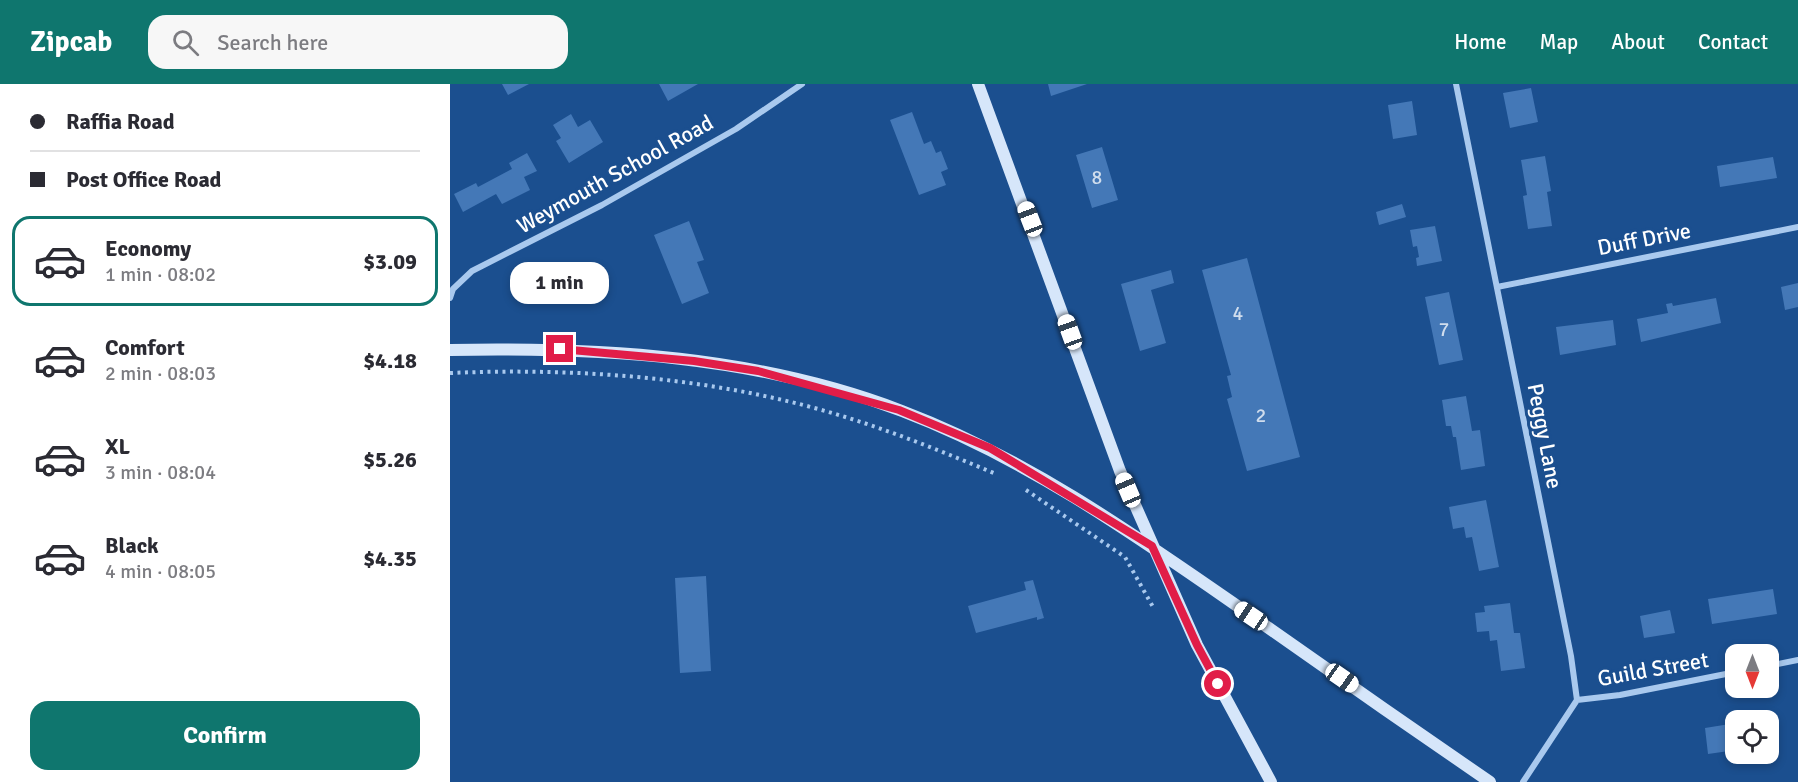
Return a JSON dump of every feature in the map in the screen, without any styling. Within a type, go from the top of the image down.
[{"type":"street","name":"Weymouth School Road","points":[[450,298],[453,289],[472,271],[612,200],[736,129],[802,84]]},
{"type":"street","points":[[978,84],[1120,471],[1197,645],[1271,782]]},
{"type":"street","name":"Peggy Lane","points":[[1456,84],[1571,656],[1577,700]]},
{"type":"street","name":"Duff Drive","points":[[1497,287],[1798,227]]},
{"type":"street","points":[[450,350],[560,349],[640,355],[758,371],[828,388],[899,410],[990,448],[1152,546],[1490,782]]},
{"type":"street","points":[[1779,664],[1798,660]]},
{"type":"street","name":"Guild Street","points":[[1577,700],[1620,695],[1725,674]]},
{"type":"street","points":[[1523,782],[1577,700]]},
{"type":"path","points":[[450,373],[585,374],[686,383],[768,396],[882,429],[1003,477]]},
{"type":"path","points":[[1022,488],[1125,557],[1153,607]]},
{"type":"building","points":[[502,84],[529,84],[508,95]]},
{"type":"building","points":[[659,84],[698,84],[668,101]]},
{"type":"building","points":[[1048,84],[1087,84],[1051,96]]},
{"type":"building","points":[[1531,88],[1538,122],[1510,128],[1503,93]]},
{"type":"building","points":[[1412,101],[1417,135],[1393,139],[1388,105]]},
{"type":"building","points":[[912,112],[924,144],[931,141],[936,153],[941,151],[948,169],[941,172],[946,185],[919,195],[890,120]]},
{"type":"building","points":[[571,114],[578,127],[590,120],[603,142],[569,163],[556,141],[561,138],[553,125]]},
{"type":"building","points":[[1102,147],[1118,200],[1092,208],[1076,155]]},
{"type":"building","points":[[527,153],[537,171],[524,177],[530,190],[502,204],[496,194],[463,212],[454,194],[476,183],[478,187],[512,169],[509,163]]},
{"type":"building","points":[[1545,156],[1551,191],[1547,192],[1552,226],[1528,229],[1523,196],[1527,195],[1521,160]]},
{"type":"building","points":[[1773,157],[1777,178],[1720,187],[1717,166]]},
{"type":"building","points":[[1402,204],[1406,217],[1379,225],[1376,212]]},
{"type":"building","points":[[689,221],[704,260],[697,262],[709,293],[682,304],[654,235]]},
{"type":"building","points":[[1435,226],[1442,261],[1417,266],[1416,258],[1419,257],[1417,246],[1413,247],[1410,230]]},
{"type":"building","points":[[1247,258],[1300,457],[1247,471],[1227,399],[1232,397],[1227,376],[1231,375],[1202,270]]},
{"type":"building","points":[[1171,270],[1174,283],[1151,290],[1166,343],[1140,351],[1121,284]]},
{"type":"building","points":[[1798,283],[1798,307],[1785,310],[1781,287]]},
{"type":"building","points":[[1449,292],[1463,360],[1439,365],[1425,297]]},
{"type":"building","points":[[1716,298],[1721,323],[1641,342],[1637,319],[1668,313],[1666,304],[1672,303],[1673,306]]},
{"type":"building","points":[[1613,320],[1616,345],[1560,355],[1556,327]]},
{"type":"building","points":[[1466,396],[1472,431],[1480,430],[1485,466],[1461,470],[1456,437],[1453,437],[1451,426],[1446,426],[1442,400]]},
{"type":"building","points":[[1486,500],[1499,567],[1479,571],[1472,537],[1466,538],[1464,527],[1453,529],[1449,507]]},
{"type":"building","points":[[706,576],[711,671],[680,673],[675,578]]},
{"type":"building","points":[[1033,580],[1044,618],[1037,620],[1037,617],[976,633],[968,606],[1026,590],[1024,582]]},
{"type":"building","points":[[1773,589],[1777,614],[1712,624],[1708,599]]},
{"type":"building","points":[[1510,603],[1514,633],[1520,633],[1525,668],[1501,671],[1497,640],[1490,641],[1489,631],[1477,632],[1475,613],[1485,612],[1484,606]]},
{"type":"building","points":[[1670,610],[1675,633],[1644,638],[1640,616]]},
{"type":"building","points":[[1725,725],[1725,752],[1708,754],[1705,728]]},
{"type":"route","points":[[560,349],[694,361],[758,371],[899,410],[990,448],[1020,464],[1152,546],[1197,645],[1218,684]]}]
